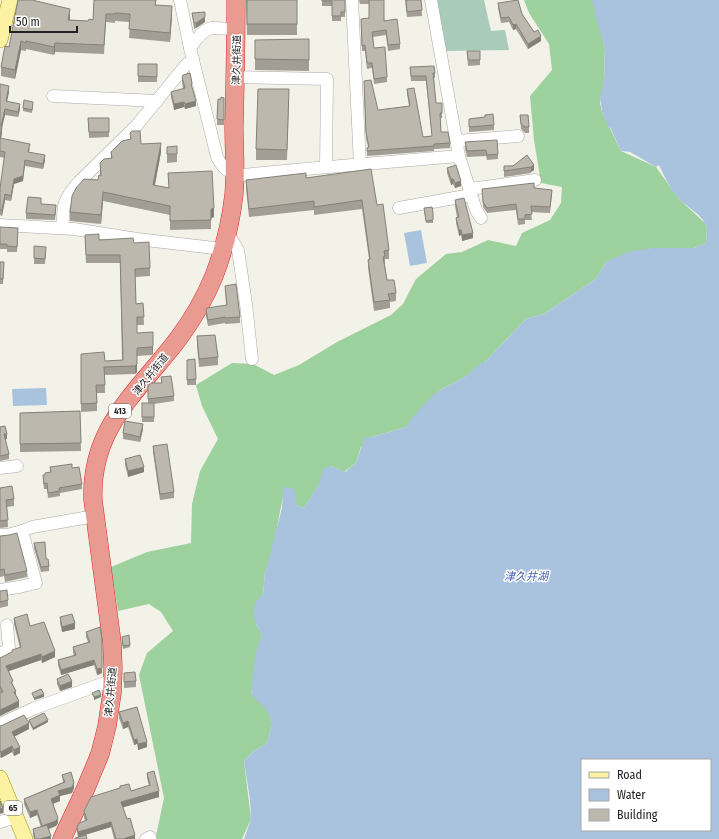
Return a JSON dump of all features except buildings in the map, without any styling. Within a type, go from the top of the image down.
[{"type":"highway","name":"津久井街道","points":[[62,839],[90,780],[100,754],[109,715],[113,680],[112,643],[93,495],[94,472],[98,455],[106,434],[119,412],[174,344],[190,322],[203,300],[210,285],[225,241],[233,197],[236,0]]},
{"type":"main road","points":[[0,40],[10,0]]},
{"type":"main road","name":"65","points":[[0,778],[25,839]]},
{"type":"street","points":[[180,0],[191,54],[217,156],[227,171],[234,175],[242,176],[326,167],[460,156]]},
{"type":"street","points":[[352,0],[360,165]]},
{"type":"street","points":[[431,0],[460,156],[476,210],[481,218]]},
{"type":"street","points":[[62,228],[64,205],[70,193],[79,182],[137,125],[157,101],[185,66],[205,30],[212,28],[236,29]]},
{"type":"street","points":[[235,77],[327,78],[326,167]]},
{"type":"street","points":[[53,96],[72,102],[112,95],[157,101]]},
{"type":"street","points":[[457,141],[518,136]]},
{"type":"street","points":[[399,208],[535,180]]},
{"type":"street","points":[[0,225],[62,228],[225,241],[232,240],[238,250],[252,359]]},
{"type":"street","points":[[0,468],[17,466]]},
{"type":"street","points":[[0,535],[22,532],[32,527],[95,516]]},
{"type":"street","points":[[0,590],[36,583],[22,532]]},
{"type":"street","points":[[0,654],[9,649],[7,625]]},
{"type":"street","points":[[0,724],[35,708],[113,680]]},
{"type":"street","points":[[0,822],[16,817]]},
{"type":"green space","points":[[436,0],[484,0],[491,31],[505,30],[509,50],[445,51]]},
{"type":"green space","points":[[524,0],[593,0],[605,49],[604,80],[600,103],[602,112],[621,151],[656,167],[679,199],[705,223],[707,229],[706,243],[694,248],[651,248],[606,262],[596,279],[544,314],[526,319],[484,363],[465,377],[440,390],[406,427],[372,437],[361,447],[356,463],[344,472],[331,466],[304,508],[297,506],[284,491],[273,548],[265,573],[263,594],[256,624],[262,635],[251,694],[267,710],[270,716],[271,727],[267,743],[254,751],[244,761],[251,819],[242,839],[157,839],[156,836],[164,798],[139,675],[147,653],[173,631],[161,612],[149,604],[118,611],[111,567],[147,552],[191,543],[192,504],[200,471],[218,439],[202,406],[196,385],[232,363],[253,364],[274,375],[299,365],[337,342],[391,315],[403,304],[416,279],[446,254],[462,252],[488,240],[516,246],[522,233],[550,220],[561,203],[562,187],[541,183],[534,140],[530,96],[552,70],[549,44],[529,13]]},
{"type":"water","name":"津久井湖","points":[[592,0],[719,0],[719,839],[244,839],[251,819],[250,800],[244,761],[254,751],[267,743],[271,727],[270,716],[267,711],[251,695],[254,663],[262,635],[254,619],[254,609],[258,599],[263,594],[265,573],[282,508],[284,487],[289,487],[295,490],[297,506],[304,508],[319,484],[323,469],[331,466],[345,472],[356,463],[365,437],[372,437],[406,427],[432,396],[440,390],[465,377],[481,363],[484,363],[526,319],[544,314],[596,279],[606,262],[628,252],[651,248],[694,248],[706,243],[707,230],[703,220],[678,198],[667,182],[659,165],[656,167],[630,152],[621,151],[610,127],[609,128],[602,112],[600,97],[604,80],[605,49]]},
{"type":"water","points":[[421,230],[427,263],[410,266],[404,233]]},
{"type":"water","points":[[46,388],[47,405],[13,406],[12,389]]}]
